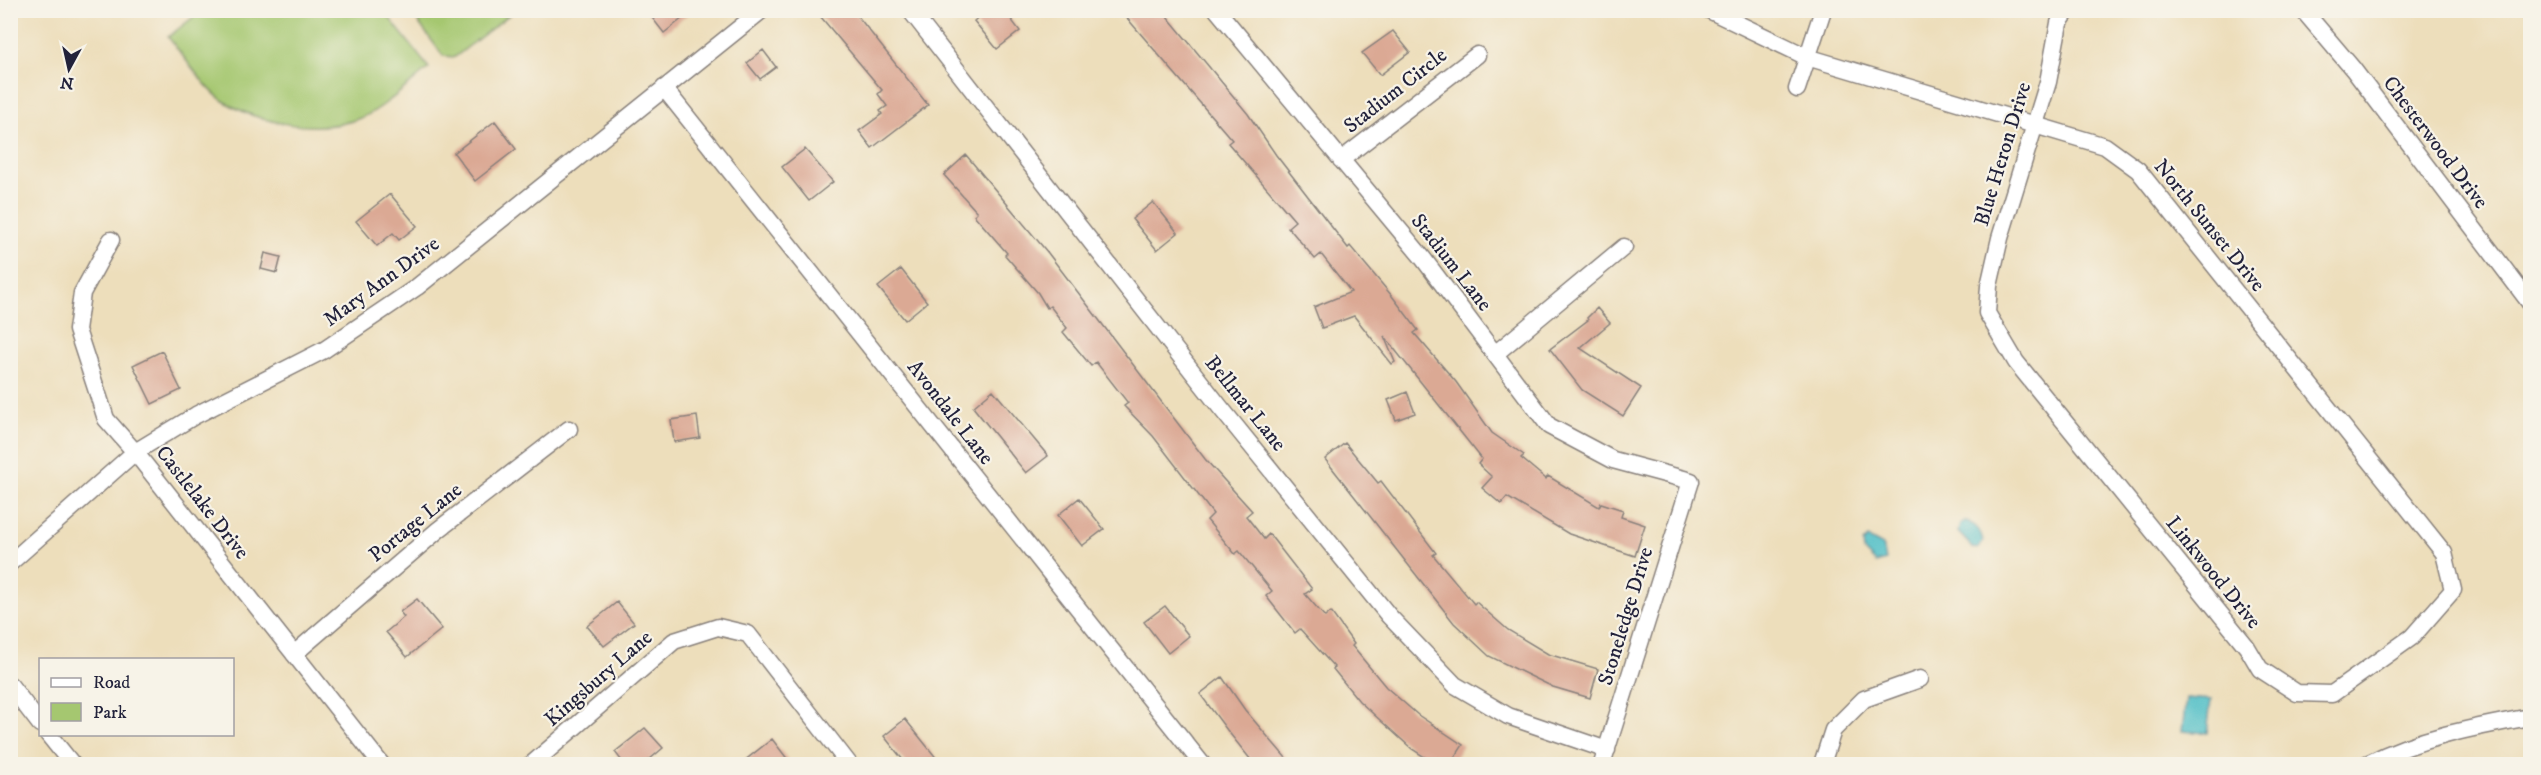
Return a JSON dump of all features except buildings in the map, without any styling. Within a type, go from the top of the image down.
[{"type":"street","name":"Mary Ann Drive","points":[[10,563],[135,452],[196,415],[324,350],[417,287],[762,10]]},
{"type":"street","name":"Bellmar Lane","points":[[910,10],[1220,407],[1389,616],[1455,685],[1508,716],[1604,757]]},
{"type":"street","name":"Stadium Lane","points":[[1216,10],[1422,257],[1549,426],[1612,460],[1691,481]]},
{"type":"street","name":"North Sunset Drive","points":[[1709,10],[1807,57],[2105,146],[2138,171],[2444,553],[2453,590]]},
{"type":"street","points":[[1797,88],[1823,10]]},
{"type":"street","name":"Blue Heron Drive","points":[[1987,313],[1989,286],[2000,238],[2048,82],[2059,23],[2068,10]]},
{"type":"street","name":"Chesterwood Drive","points":[[2302,10],[2353,69],[2530,303]]},
{"type":"street","name":"Stadium Circle","points":[[1341,160],[1477,56]]},
{"type":"street","name":"Avondale Lane","points":[[664,88],[1202,765]]},
{"type":"street","name":"Castlelake Drive","points":[[111,240],[82,293],[77,330],[106,419],[135,452],[381,765]]},
{"type":"street","points":[[1495,354],[1624,247]]},
{"type":"street","name":"Linkwood Drive","points":[[1987,313],[2016,362],[2247,647],[2260,669],[2297,693],[2332,694],[2412,637],[2453,590]]},
{"type":"street","name":"Portage Lane","points":[[294,654],[438,530],[569,429]]},
{"type":"street","name":"Stoneledge Drive","points":[[1604,757],[1691,481]]},
{"type":"street","name":"Kingsbury Lane","points":[[532,765],[674,641],[718,627],[748,634],[849,765]]},
{"type":"street","points":[[1822,765],[1833,730],[1864,699],[1920,679]]},
{"type":"street","points":[[10,685],[39,723]]},
{"type":"street","points":[[2367,765],[2386,754],[2474,727],[2530,717]]},
{"type":"street","points":[[49,736],[72,765]]},
{"type":"green space","points":[[201,11],[384,11],[429,68],[388,101],[363,117],[329,125],[310,126],[272,121],[237,109],[222,100],[201,79],[168,37]]},
{"type":"green space","points":[[410,11],[514,11],[455,57],[443,56]]},
{"type":"water","points":[[1965,522],[1975,526],[1981,534],[1983,541],[1978,549],[1973,548],[1958,532],[1960,524]]},
{"type":"water","points":[[1868,538],[1883,546],[1886,560],[1876,563],[1864,551],[1863,543]]},
{"type":"water","points":[[2186,698],[2211,700],[2207,733],[2182,731]]}]
